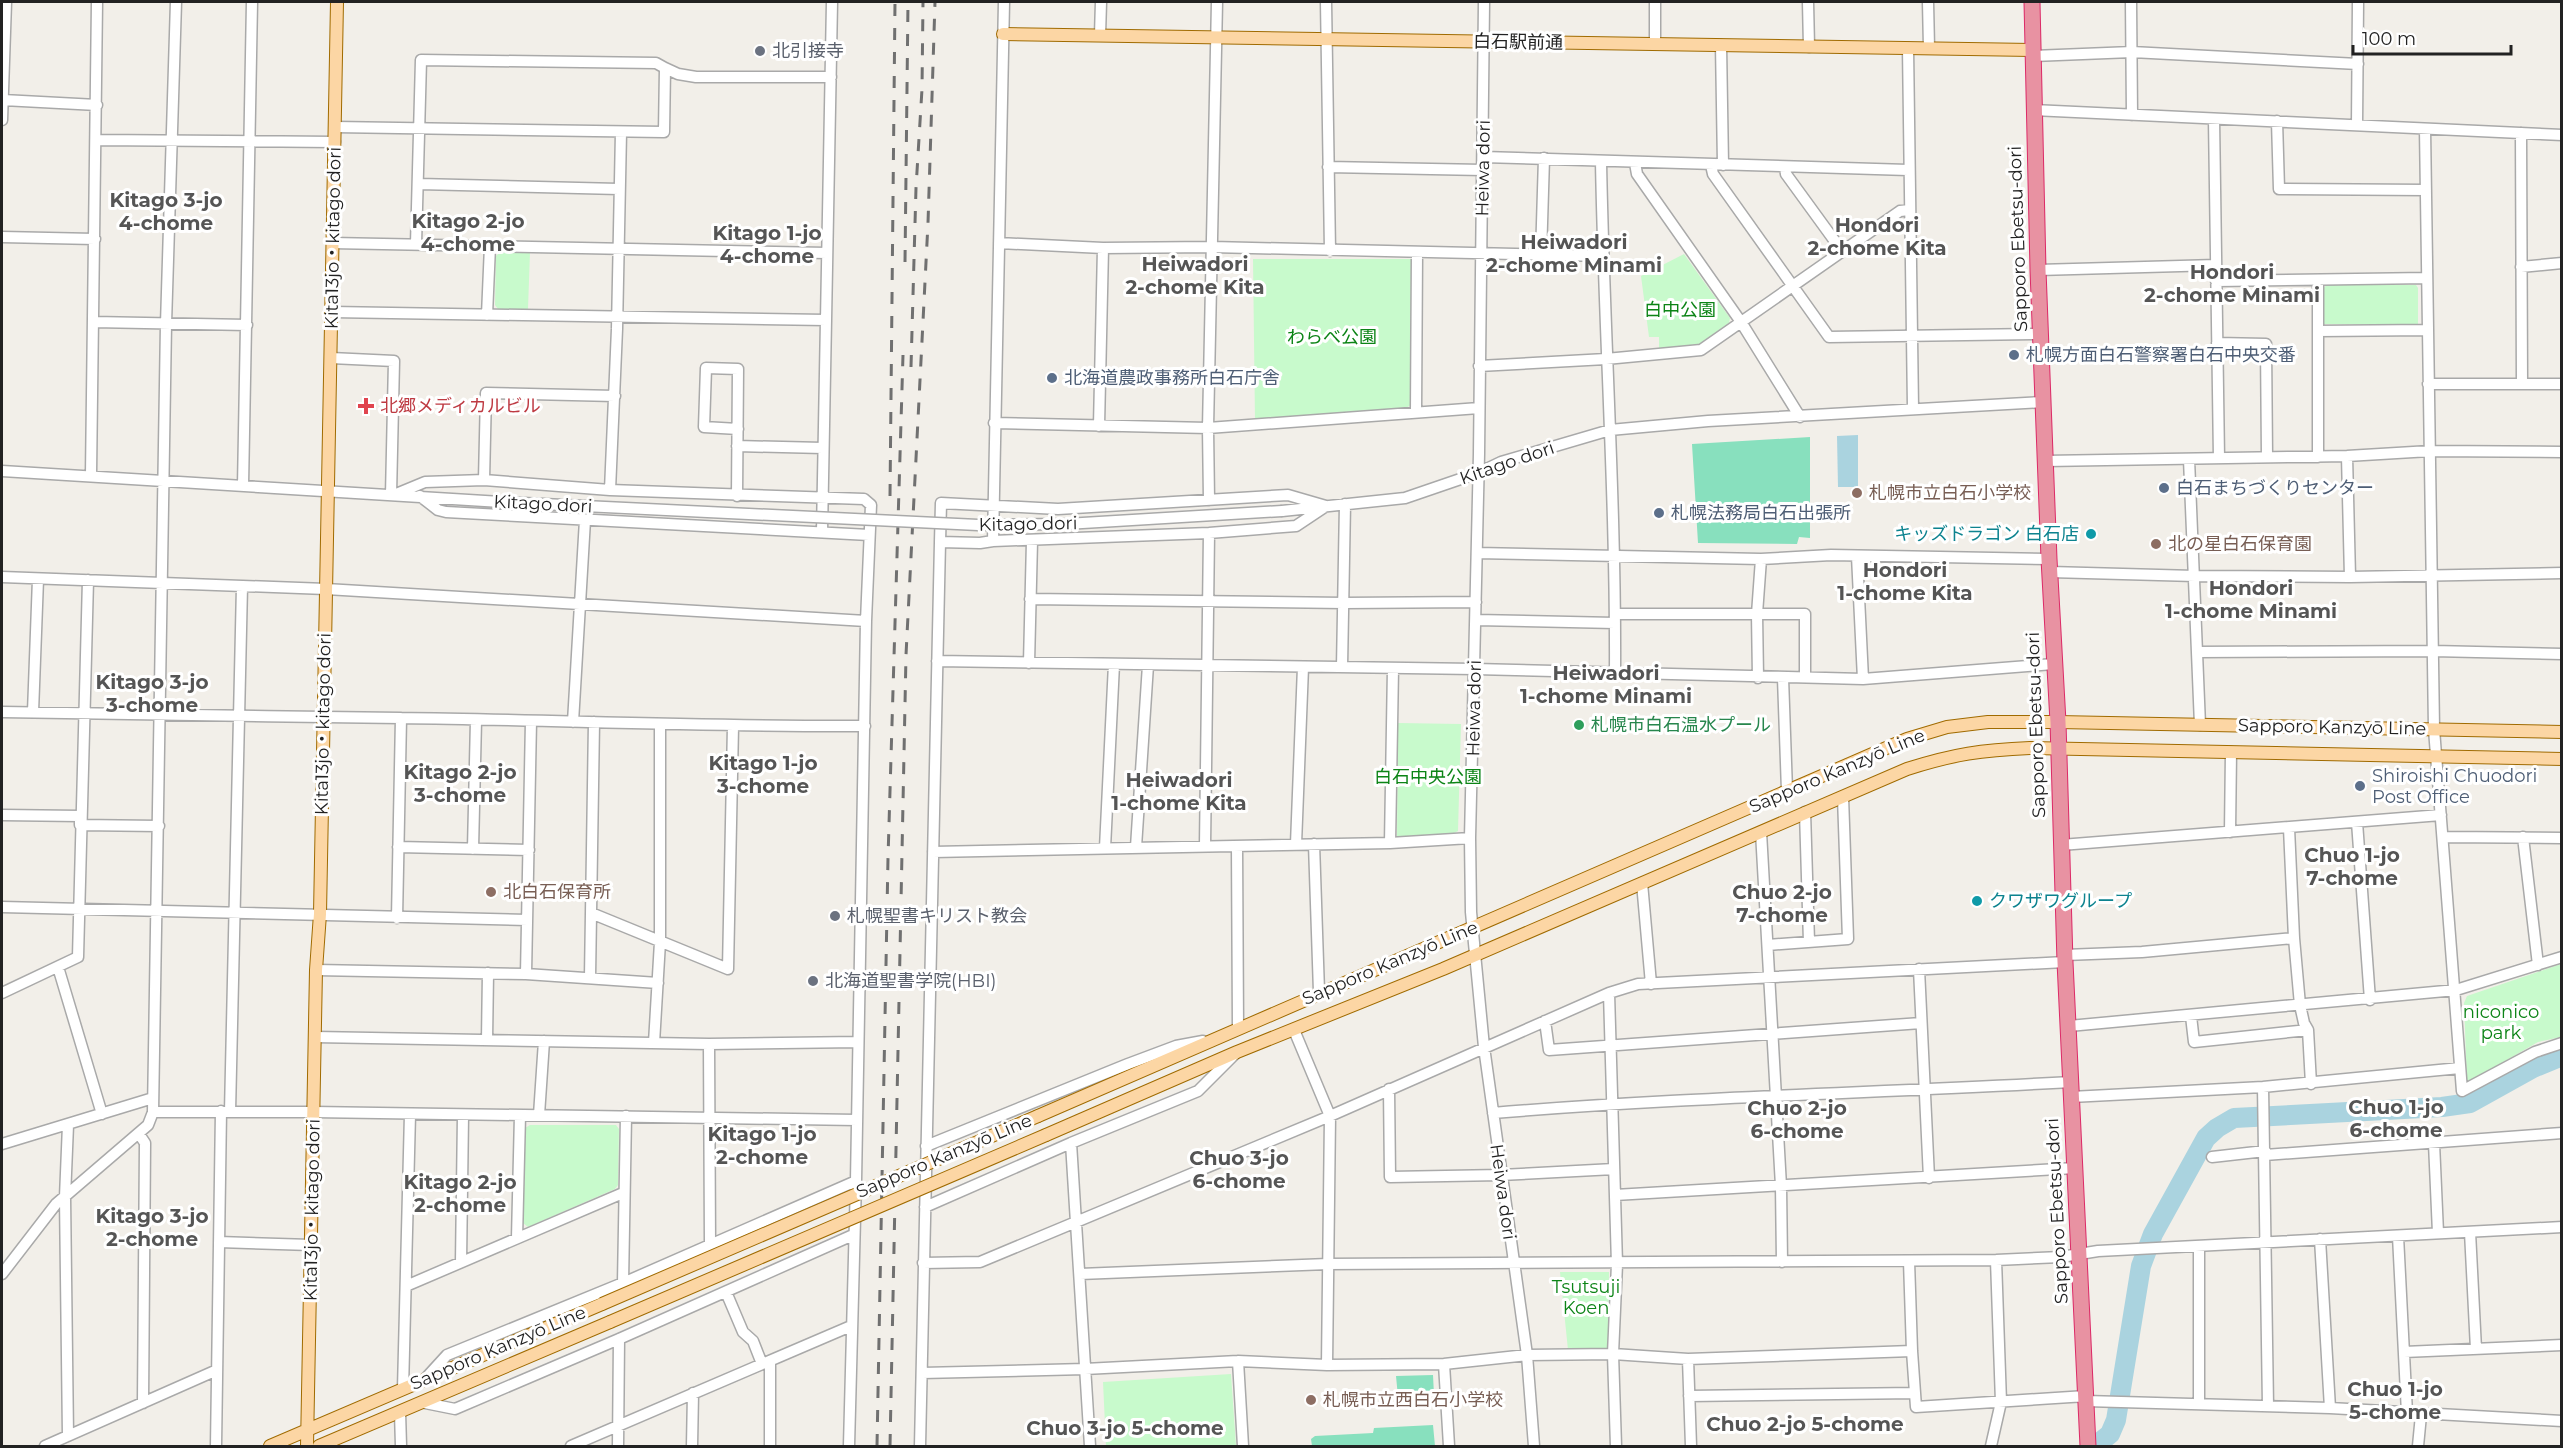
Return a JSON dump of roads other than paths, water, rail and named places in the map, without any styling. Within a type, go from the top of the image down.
[{"type":"highway","name":"Sapporo Ebetsu-dori","points":[[2032,2],[2040,334],[2053,664],[2058,722],[2065,958],[2088,1446]]},
{"type":"main road","name":"Kita13jo・kitago dori","points":[[307,1446],[316,970],[320,914],[337,2]]},
{"type":"main road","name":"白石駅前通","points":[[1004,34],[1929,48],[2032,53]]},
{"type":"main road","name":"Sapporo Kanzyō Line","points":[[270,1446],[1220,1038],[1319,992],[1907,739],[1947,727],[1988,722],[2562,732]]},
{"type":"main road","name":"Sapporo Kanzyō Line","points":[[320,1446],[1237,1052],[1474,956],[1907,769],[1947,756],[1979,750],[2030,748],[2562,759]]},
{"type":"street","points":[[2,120],[3,32],[6,2]]},
{"type":"street","points":[[91,475],[97,2]]},
{"type":"street","points":[[2,1274],[56,1204],[148,1125],[153,1112],[166,480],[166,324],[176,2]]},
{"type":"street","points":[[243,486],[252,2]]},
{"type":"street","points":[[822,532],[832,2]]},
{"type":"street","points":[[993,541],[1004,2]]},
{"type":"street","points":[[1100,35],[1101,2]]},
{"type":"street","points":[[1209,500],[1208,428],[1216,2]]},
{"type":"street","points":[[1326,2],[1330,251]]},
{"type":"street","name":"Heiwa dori","points":[[1484,2],[1484,157],[1470,838],[1472,927],[1484,1047],[1527,1355],[1534,1446]]},
{"type":"street","points":[[1655,2],[1655,44]]},
{"type":"street","points":[[1808,2],[1809,47]]},
{"type":"street","points":[[1928,2],[1929,48]]},
{"type":"street","points":[[2131,2],[2132,115]]},
{"type":"street","points":[[2357,125],[2358,2]]},
{"type":"street","points":[[1721,45],[1723,165]]},
{"type":"street","points":[[1908,48],[1913,408]]},
{"type":"street","points":[[2032,53],[2132,52],[2358,64]]},
{"type":"street","points":[[416,244],[421,60],[656,63],[678,74],[696,76],[831,77]]},
{"type":"street","points":[[335,127],[664,132],[665,68]]},
{"type":"street","points":[[3,100],[97,105]]},
{"type":"street","points":[[2034,110],[2562,135]]},
{"type":"street","points":[[2214,119],[2219,458]]},
{"type":"street","points":[[2277,121],[2279,189],[2426,190]]},
{"type":"street","points":[[2426,129],[2435,756],[2456,990],[2462,1091],[2535,1052],[2562,1043]]},
{"type":"street","points":[[610,490],[615,396],[621,132]]},
{"type":"street","points":[[2521,133],[2522,384]]},
{"type":"street","points":[[96,140],[334,142]]},
{"type":"street","points":[[1484,157],[1908,170]]},
{"type":"street","points":[[1542,256],[1544,158]]},
{"type":"street","points":[[1601,161],[1615,673]]},
{"type":"street","points":[[1635,163],[1637,174],[1741,322],[1800,417]]},
{"type":"street","points":[[1711,165],[1713,174],[1829,337],[2040,334]]},
{"type":"street","points":[[1328,167],[1483,170]]},
{"type":"street","points":[[1785,167],[1786,174],[1842,250]]},
{"type":"street","points":[[419,184],[619,189]]},
{"type":"street","points":[[1479,366],[1606,359],[1701,350],[1842,250],[1900,211],[1909,210]]},
{"type":"street","points":[[2,237],[94,239]]},
{"type":"street","points":[[332,243],[827,253]]},
{"type":"street","points":[[999,243],[1103,248],[1603,256]]},
{"type":"street","points":[[487,315],[490,246]]},
{"type":"street","points":[[1099,426],[1103,248]]},
{"type":"street","points":[[1416,412],[1418,253]]},
{"type":"street","points":[[2521,267],[2562,263]]},
{"type":"street","points":[[2038,270],[2216,265]]},
{"type":"street","points":[[2216,281],[2427,278]]},
{"type":"street","points":[[2318,280],[2318,457]]},
{"type":"street","points":[[332,312],[826,320]]},
{"type":"street","points":[[94,322],[247,325]]},
{"type":"street","points":[[2318,331],[2428,330]]},
{"type":"street","points":[[2217,343],[2266,344],[2267,457]]},
{"type":"street","points":[[331,358],[394,361],[393,494],[425,482],[484,480],[610,490],[822,498],[868,501],[871,505],[866,621],[849,1446]]},
{"type":"street","points":[[737,495],[738,429],[738,369],[706,368],[704,427],[738,429]]},
{"type":"street","points":[[2428,384],[2562,384]]},
{"type":"street","points":[[484,480],[486,393],[615,396]]},
{"type":"street","name":"Kitago dori","points":[[2,471],[501,502],[978,525],[1066,524],[1282,511],[1405,498],[1478,473],[1501,462],[1610,430],[1708,421],[2043,402]]},
{"type":"street","points":[[994,423],[1208,428],[1479,408]]},
{"type":"street","points":[[737,446],[823,448]]},
{"type":"street","points":[[2045,461],[2318,457],[2430,451],[2562,452]]},
{"type":"street","points":[[2348,456],[2350,577]]},
{"type":"street","points":[[2189,459],[2200,725]]},
{"type":"street","points":[[920,1446],[941,503],[1058,509],[1288,495],[1326,506]]},
{"type":"street","points":[[420,496],[438,510],[446,512],[869,535]]},
{"type":"street","points":[[1342,667],[1345,504]]},
{"type":"street","points":[[940,542],[1032,541],[1209,533],[1296,526],[1326,506]]},
{"type":"street","points":[[573,722],[585,520]]},
{"type":"street","points":[[1205,846],[1209,533]]},
{"type":"street","points":[[1029,663],[1032,541]]},
{"type":"street","points":[[1477,553],[1613,554],[1761,559],[1857,556],[2195,576],[2350,577],[2432,573],[2562,573]]},
{"type":"street","points":[[1857,556],[1863,680]]},
{"type":"street","points":[[1758,678],[1757,614],[1761,559]]},
{"type":"street","points":[[2,577],[163,581],[326,589],[866,621]]},
{"type":"street","points":[[33,712],[38,579]]},
{"type":"street","points":[[80,825],[88,580]]},
{"type":"street","points":[[216,1446],[219,1242],[235,912],[242,586]]},
{"type":"street","points":[[1030,599],[1344,603],[1476,602]]},
{"type":"street","points":[[1476,620],[1805,614],[1805,677]]},
{"type":"street","points":[[2198,652],[2433,651],[2562,654]]},
{"type":"street","points":[[938,661],[1475,669],[1863,680],[2053,664]]},
{"type":"street","points":[[1105,848],[1114,664]]},
{"type":"street","points":[[1136,847],[1148,664]]},
{"type":"street","points":[[1296,844],[1303,667]]},
{"type":"street","points":[[1390,843],[1393,668]]},
{"type":"street","points":[[1783,678],[1787,791]]},
{"type":"street","points":[[2,712],[733,726],[865,726]]},
{"type":"street","points":[[397,918],[401,718]]},
{"type":"street","points":[[473,849],[476,720]]},
{"type":"street","points":[[526,974],[531,721]]},
{"type":"street","points":[[590,977],[594,722]]},
{"type":"street","points":[[654,1043],[660,942],[660,724]]},
{"type":"street","points":[[591,913],[728,969],[733,726]]},
{"type":"street","points":[[2230,831],[2231,752]]},
{"type":"street","points":[[1768,945],[1848,939],[1843,796]]},
{"type":"street","points":[[1805,812],[1809,942]]},
{"type":"street","points":[[2061,845],[2441,815]]},
{"type":"street","points":[[2,816],[80,816],[78,957],[2,993]]},
{"type":"street","points":[[2357,822],[2370,1000]]},
{"type":"street","points":[[80,825],[159,826]]},
{"type":"street","points":[[2289,828],[2294,938],[2300,1005],[2308,1030],[2311,1083]]},
{"type":"street","points":[[1761,832],[1781,1186],[1782,1262]]},
{"type":"street","points":[[2443,837],[2562,838]]},
{"type":"street","points":[[2523,837],[2538,965]]},
{"type":"street","points":[[933,852],[1390,843],[1470,838]]},
{"type":"street","points":[[1314,844],[1319,992]]},
{"type":"street","points":[[1237,846],[1238,1029]]},
{"type":"street","points":[[398,847],[529,850]]},
{"type":"street","points":[[1642,883],[1651,984]]},
{"type":"street","points":[[2,908],[527,920]]},
{"type":"street","points":[[923,1263],[980,1262],[1330,1116],[1609,993],[1638,984],[1919,969],[2294,938]]},
{"type":"street","points":[[2068,1026],[2370,1000],[2456,990],[2562,957]]},
{"type":"street","points":[[58,967],[102,1114]]},
{"type":"street","points":[[1919,969],[1929,1178]]},
{"type":"street","points":[[316,970],[526,974],[658,983]]},
{"type":"street","points":[[487,1040],[488,973]]},
{"type":"street","points":[[1609,993],[1617,1264],[1613,1354],[1616,1446]]},
{"type":"street","points":[[2191,1016],[2194,1042],[2308,1030]]},
{"type":"street","points":[[1545,1021],[1549,1050],[1773,1036],[1921,1023]]},
{"type":"street","points":[[1294,1030],[1330,1116],[1327,1365]]},
{"type":"street","points":[[315,1037],[709,1044],[858,1042]]},
{"type":"street","points":[[926,1146],[1176,1046],[1220,1038]]},
{"type":"street","points":[[539,1115],[544,1041]]},
{"type":"street","points":[[709,1044],[710,1245]]},
{"type":"street","points":[[925,1207],[1071,1143],[1198,1091],[1237,1052]]},
{"type":"street","points":[[1493,1113],[1612,1103],[1776,1096],[1925,1091],[2263,1087],[2460,1068]]},
{"type":"street","points":[[2263,1087],[2268,1406]]},
{"type":"street","points":[[1389,1089],[1390,1178],[1614,1169]]},
{"type":"street","points":[[2,1130],[3,1142],[68,1125],[153,1098]]},
{"type":"street","points":[[153,1112],[313,1112],[857,1120]]},
{"type":"street","points":[[403,1389],[410,1114]]},
{"type":"street","points":[[461,1262],[464,1115]]},
{"type":"street","points":[[517,1238],[516,1194],[520,1115]]},
{"type":"street","points":[[623,1283],[626,1116]]},
{"type":"street","points":[[68,1125],[64,1197],[68,1436]]},
{"type":"street","points":[[2212,1157],[2562,1133]]},
{"type":"street","points":[[138,1134],[145,1143],[143,1403]]},
{"type":"street","points":[[1071,1143],[1090,1446]]},
{"type":"street","points":[[2434,1143],[2438,1233]]},
{"type":"street","points":[[1615,1195],[2075,1168]]},
{"type":"street","points":[[423,1381],[447,1355],[623,1283],[856,1181]]},
{"type":"street","points":[[405,1286],[623,1193]]},
{"type":"street","points":[[1080,1274],[1328,1264],[1996,1260],[2061,1257],[2079,1252],[2562,1227]]},
{"type":"street","points":[[2470,1232],[2476,1349]]},
{"type":"street","points":[[424,1403],[455,1408],[619,1339],[853,1235]]},
{"type":"street","points":[[2398,1236],[2407,1413]]},
{"type":"street","points":[[2320,1239],[2330,1408]]},
{"type":"street","points":[[219,1242],[312,1245]]},
{"type":"street","points":[[2199,1246],[2199,1404]]},
{"type":"street","points":[[1991,1444],[2001,1402],[1996,1260]]},
{"type":"street","points":[[1909,1261],[1911,1352],[1916,1407],[2086,1399],[2330,1408],[2562,1421]]},
{"type":"street","points":[[726,1292],[743,1332],[753,1341],[766,1363],[770,1446]]},
{"type":"street","points":[[571,1446],[851,1326]]},
{"type":"street","points":[[618,1446],[619,1339]]},
{"type":"street","points":[[2404,1352],[2562,1345]]},
{"type":"street","points":[[922,1373],[1085,1369],[1238,1361],[1327,1365],[1444,1364],[1527,1355],[1613,1354],[1688,1359],[1911,1352]]},
{"type":"street","points":[[1688,1359],[1691,1446]]},
{"type":"street","points":[[1238,1361],[1243,1446]]},
{"type":"street","points":[[1444,1364],[1449,1446]]},
{"type":"street","points":[[45,1446],[217,1370]]},
{"type":"street","points":[[692,1446],[693,1393]]},
{"type":"street","points":[[1689,1396],[1915,1393]]},
{"type":"street","points":[[400,1412],[401,1446]]},
{"type":"street","points":[[2418,1446],[2421,1414]]},
{"type":"water","points":[[1858,435],[1858,487],[1838,487],[1837,436]]},
{"type":"waterway","points":[[2095,1446],[2110,1434],[2116,1420],[2141,1266],[2153,1234],[2206,1138],[2217,1128],[2234,1118],[2442,1107],[2470,1103],[2533,1068],[2562,1056]]},
{"type":"railway","points":[[890,496],[895,2]]},
{"type":"railway","points":[[905,262],[908,2]]},
{"type":"railway","points":[[911,367],[916,188],[922,89],[923,2]]},
{"type":"railway","points":[[890,1446],[906,655],[928,223],[935,2]]},
{"type":"railway","points":[[877,1446],[888,858],[903,355]]},
{"type":"place","name":"北引接寺","points":[[760,51]]},
{"type":"place","name":"札幌方面白石警察署白石中央交番","points":[[2014,355]]},
{"type":"place","name":"北海道農政事務所白石庁舎","points":[[1052,378]]},
{"type":"place","name":"北郷メディカルビル","points":[[366,406]]},
{"type":"place","name":"白石まちづくりセンター","points":[[2164,488]]},
{"type":"place","name":"札幌市立白石小学校","points":[[1857,493]]},
{"type":"place","name":"札幌法務局白石出張所","points":[[1659,513]]},
{"type":"place","name":"キッズドラゴン 白石店","points":[[2091,534]]},
{"type":"place","name":"北の星白石保育園","points":[[2156,544]]},
{"type":"place","name":"札幌市白石温水プール","points":[[1579,725]]},
{"type":"place","name":"Shiroishi Chuodori Post Office","points":[[2360,786]]},
{"type":"place","name":"北白石保育所","points":[[491,892]]},
{"type":"place","name":"クワザワグループ","points":[[1977,901]]},
{"type":"place","name":"札幌聖書キリスト教会","points":[[835,916]]},
{"type":"place","name":"北海道聖書学院(HBI)","points":[[813,981]]},
{"type":"place","name":"札幌市立西白石小学校","points":[[1311,1400]]},
{"type":"district","name":"Kitago 3-jo 4-chome","points":[[166,212]]},
{"type":"district","name":"Kitago 2-jo 4-chome","points":[[468,232]]},
{"type":"district","name":"Hondori 2-chome Kita","points":[[1877,236]]},
{"type":"district","name":"Kitago 1-jo 4-chome","points":[[767,244]]},
{"type":"district","name":"Heiwadori 2-chome Minami","points":[[1574,254]]},
{"type":"district","name":"Heiwadori 2-chome Kita","points":[[1195,276]]},
{"type":"district","name":"Hondori 2-chome Minami","points":[[2232,284]]},
{"type":"district","name":"Hondori 1-chome Kita","points":[[1905,582]]},
{"type":"district","name":"Hondori 1-chome Minami","points":[[2251,600]]},
{"type":"district","name":"Heiwadori 1-chome Minami","points":[[1606,684]]},
{"type":"district","name":"Kitago 3-jo 3-chome","points":[[152,694]]},
{"type":"district","name":"Kitago 1-jo 3-chome","points":[[763,774]]},
{"type":"district","name":"Kitago 2-jo 3-chome","points":[[460,784]]},
{"type":"district","name":"Heiwadori 1-chome Kita","points":[[1179,792]]},
{"type":"district","name":"Chuo 1-jo 7-chome","points":[[2352,866]]},
{"type":"district","name":"Chuo 2-jo 7-chome","points":[[1782,904]]},
{"type":"district","name":"Chuo 1-jo 6-chome","points":[[2396,1118]]},
{"type":"district","name":"Chuo 2-jo 6-chome","points":[[1797,1120]]},
{"type":"district","name":"Kitago 1-jo 2-chome","points":[[762,1146]]},
{"type":"district","name":"Chuo 3-jo 6-chome","points":[[1239,1170]]},
{"type":"district","name":"Kitago 2-jo 2-chome","points":[[460,1194]]},
{"type":"district","name":"Kitago 3-jo 2-chome","points":[[152,1228]]},
{"type":"district","name":"Chuo 1-jo 5-chome","points":[[2395,1400]]},
{"type":"district","name":"Chuo 2-jo 5-chome","points":[[1805,1424]]},
{"type":"district","name":"Chuo 3-jo 5-chome","points":[[1125,1428]]},
{"type":"park label","name":"白中公園","points":[[1680,310]]},
{"type":"park label","name":"わらべ公園","points":[[1332,337]]},
{"type":"park label","name":"白石中央公園","points":[[1428,777]]},
{"type":"park label","name":"niconico park","points":[[2501,1022]]},
{"type":"park label","name":"Tsutsuji Koen","points":[[1586,1297]]}]
